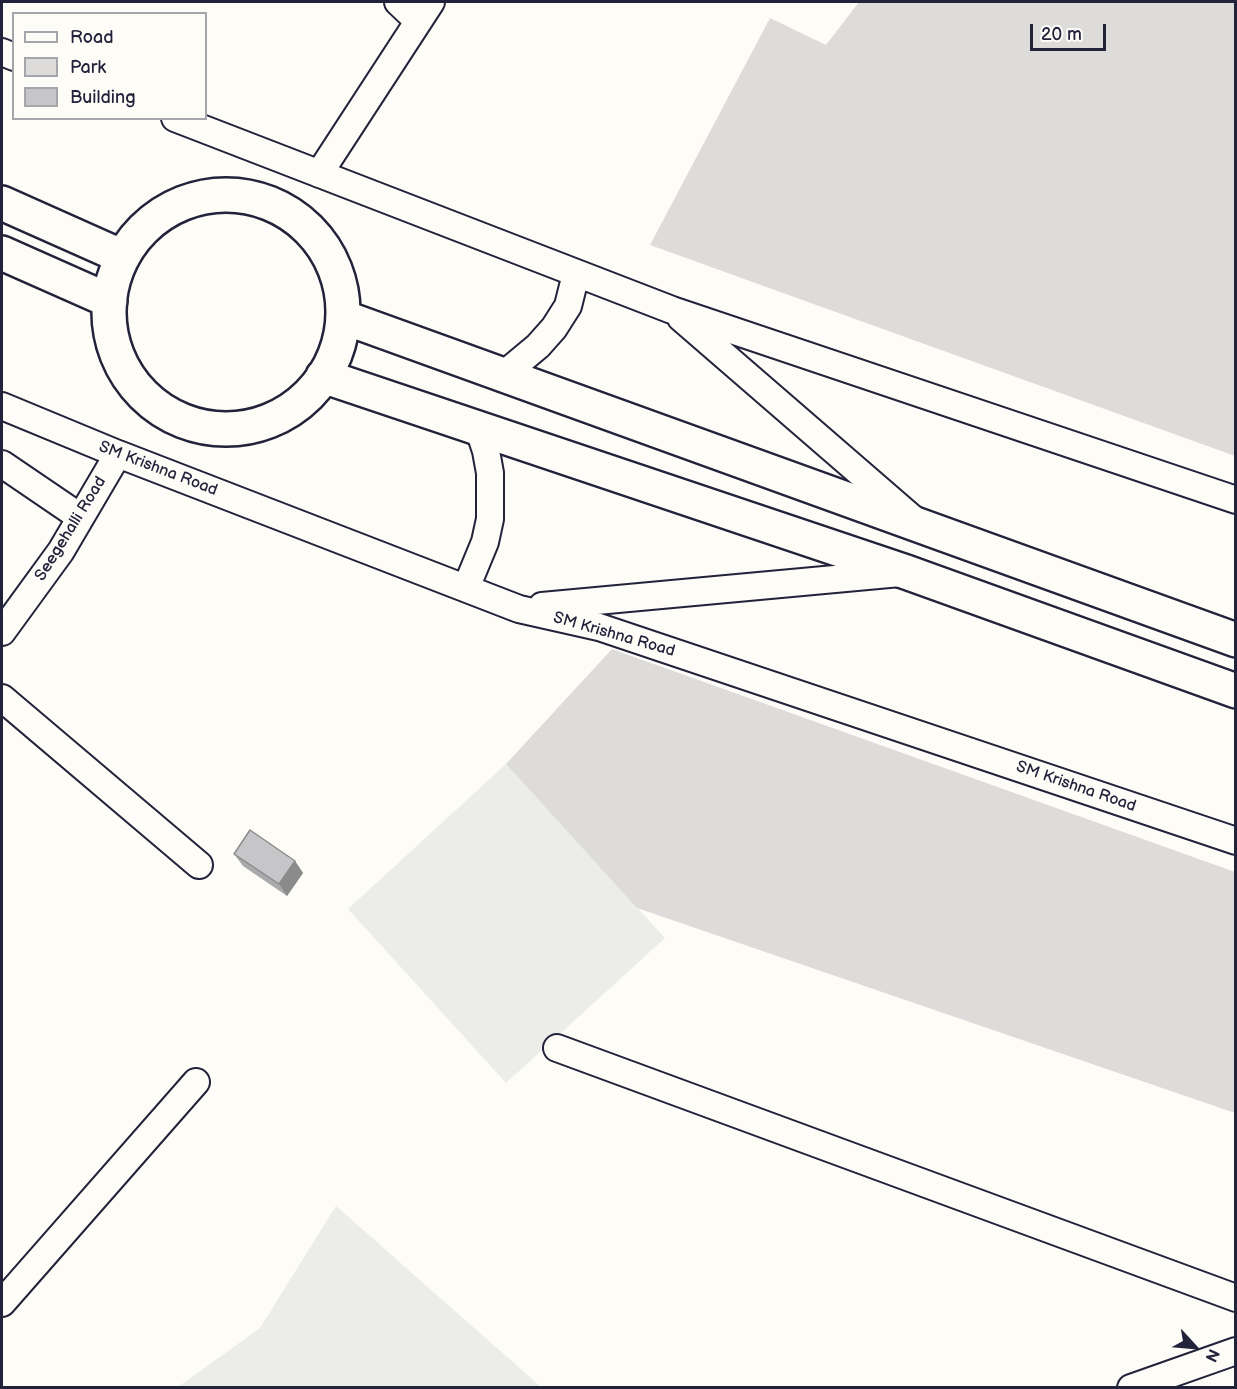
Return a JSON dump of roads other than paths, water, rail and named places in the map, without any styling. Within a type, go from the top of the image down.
[{"type":"highway","points":[[228,195],[249,197],[269,203],[288,212],[305,225],[331,259],[339,279],[343,317],[339,343],[332,362],[307,397],[290,411],[271,421],[229,430],[187,424],[150,402],[135,387],[114,349],[110,328],[110,301],[113,283],[123,257],[147,226],[164,213],[184,203],[206,197],[228,195]]},
{"type":"highway","points":[[2,203],[123,257]]},
{"type":"highway","points":[[2,253],[110,301]]},
{"type":"highway","points":[[343,317],[1236,640]]},
{"type":"highway","points":[[324,376],[906,572],[1236,691]]},
{"type":"street","points":[[319,174],[425,11],[398,2]]},
{"type":"street","points":[[180,120],[672,310],[1236,500]]},
{"type":"street","points":[[502,376],[538,346],[554,328],[568,306],[576,274]]},
{"type":"street","points":[[672,310],[923,527]]},
{"type":"street","name":"SM Krishna Road","points":[[2,406],[118,454],[519,609],[599,627],[1236,841]]},
{"type":"street","points":[[466,588],[485,542],[490,519],[490,473],[479,430]]},
{"type":"street","name":"Seegehalli Road","points":[[2,632],[61,551],[118,454]]},
{"type":"street","points":[[2,464],[80,517]]},
{"type":"street","points":[[519,609],[906,572]]},
{"type":"street","points":[[2,698],[199,865]]},
{"type":"street","points":[[557,1048],[1236,1298]]},
{"type":"street","points":[[2,1303],[196,1082]]},
{"type":"street","points":[[1140,1386],[1236,1351]]}]
